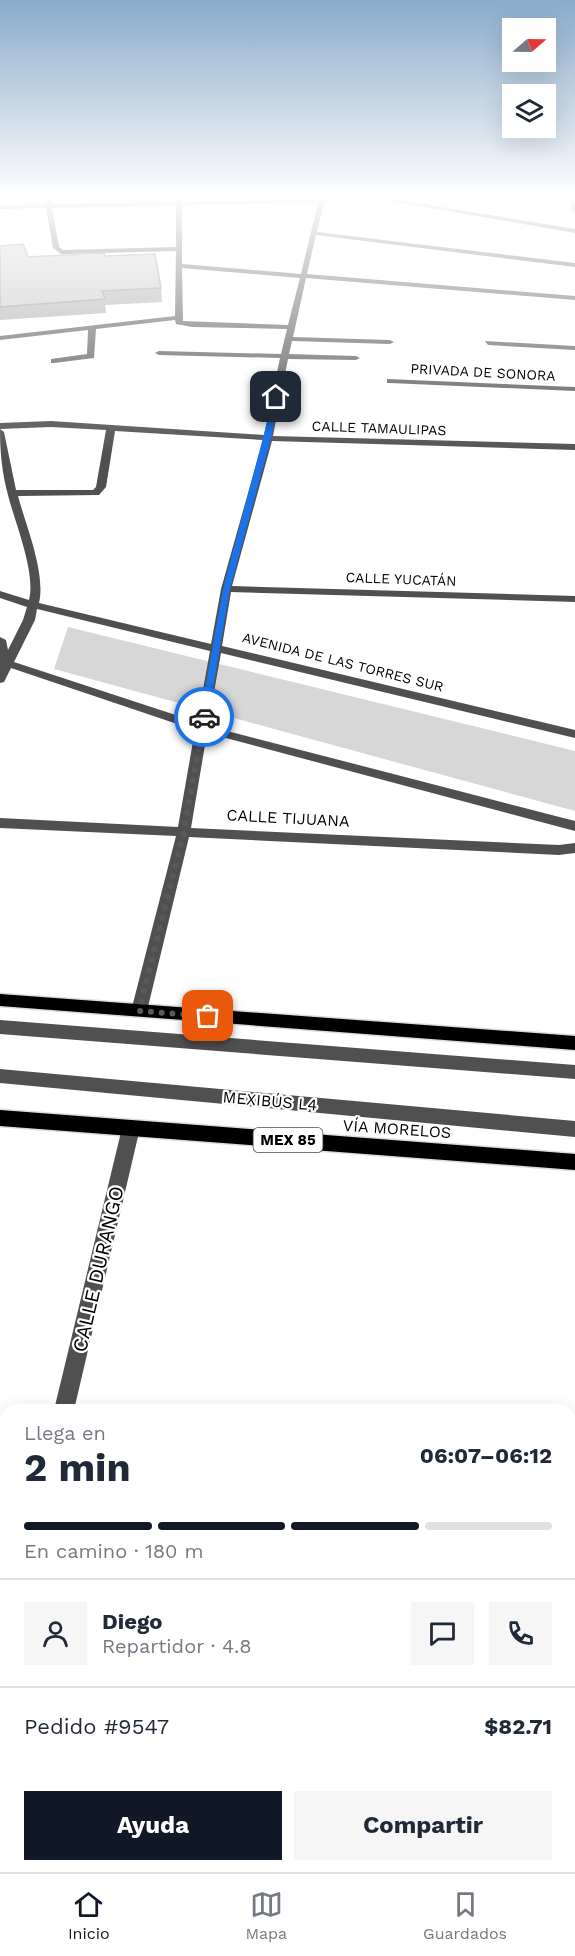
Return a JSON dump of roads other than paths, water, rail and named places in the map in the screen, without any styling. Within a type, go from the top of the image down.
[{"type":"main road","points":[[0,1000],[575,1043]]},
{"type":"main road","name":"VÍA MORELOS","points":[[0,1118],[575,1162]]},
{"type":"street","points":[[178,282],[178,318],[179,322],[188,325],[390,342]]},
{"type":"street","points":[[139,1011],[184,831],[218,647],[226,589],[268,438],[301,282]]},
{"type":"street","points":[[381,282],[575,298]]},
{"type":"street","points":[[0,338],[178,318]]},
{"type":"street","points":[[54,361],[90,356],[92,328]]},
{"type":"street","points":[[488,343],[575,348]]},
{"type":"street","points":[[159,353],[356,358]]},
{"type":"street","name":"PRIVADA DE SONORA","points":[[390,381],[575,389]]},
{"type":"street","name":"CALLE TAMAULIPAS","points":[[0,426],[33,424],[268,438],[575,447]]},
{"type":"street","points":[[12,493],[96,492],[101,487],[111,428]]},
{"type":"street","points":[[0,432],[12,493],[36,580],[33,605],[22,636],[6,663],[0,679]]},
{"type":"street","name":"CALLE YUCATÁN","points":[[226,589],[575,599]]},
{"type":"street","name":"AVENIDA DE LAS TORRES SUR","points":[[0,594],[33,605],[218,647],[575,734]]},
{"type":"street","points":[[0,640],[6,663]]},
{"type":"street","points":[[6,663],[202,728],[575,826]]},
{"type":"street","name":"CALLE TIJUANA","points":[[0,823],[559,850],[575,848]]},
{"type":"street","points":[[0,1027],[575,1072]]},
{"type":"street","name":"MEXIBÚS L4","points":[[0,1076],[575,1129]]},
{"type":"street","name":"CALLE DURANGO","points":[[65,1404],[131,1128]]}]
